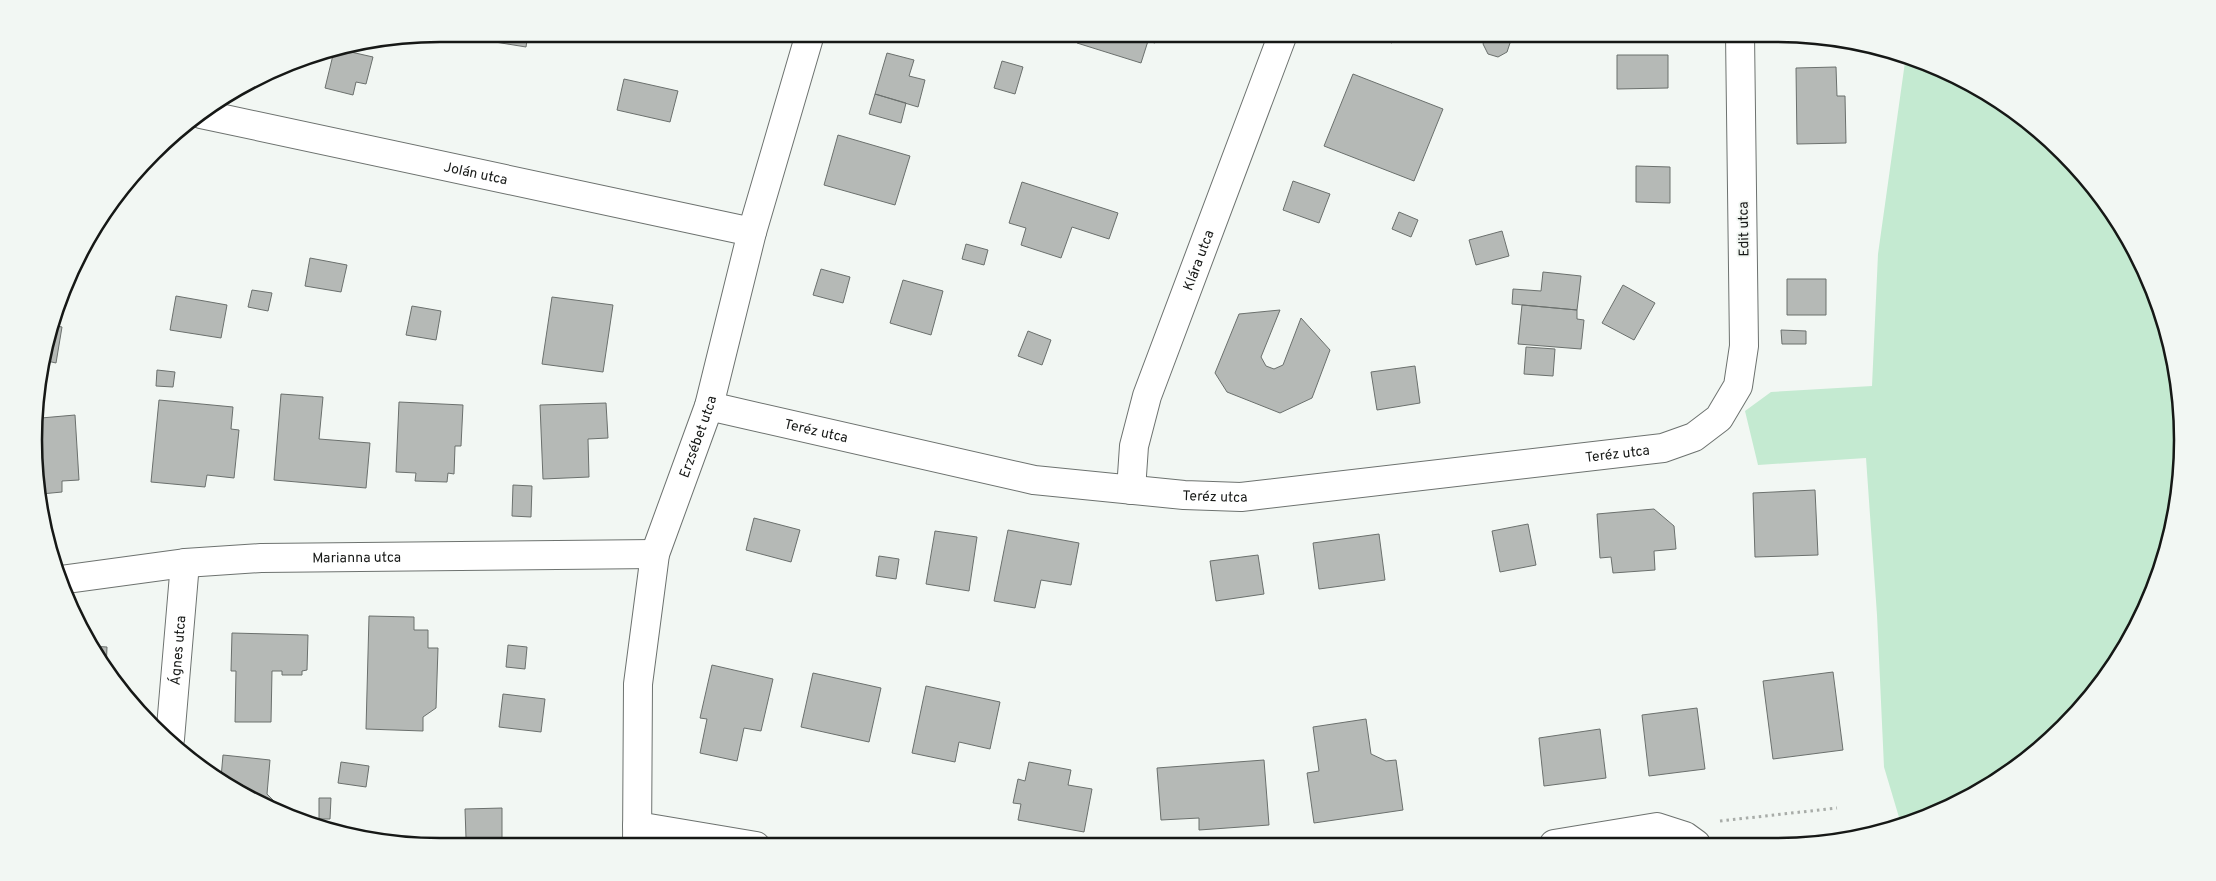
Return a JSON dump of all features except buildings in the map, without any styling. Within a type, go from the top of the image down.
[{"type":"street","name":"Erzsébet utca","points":[[637,836],[638,684],[655,554],[709,406],[752,232],[808,42]]},
{"type":"street","name":"Klára utca","points":[[1131,490],[1134,446],[1147,396],[1281,42]]},
{"type":"street","name":"Edit utca","points":[[1719,418],[1738,386],[1744,346],[1740,42]]},
{"type":"street","name":"Jolán utca","points":[[211,116],[752,232]]},
{"type":"street","name":"Teréz utca","points":[[709,406],[1034,480],[1131,490],[1241,497],[1663,448],[1694,437],[1719,418]]},
{"type":"street","name":"Marianna utca","points":[[68,579],[185,563],[261,558],[655,554]]},
{"type":"street","name":"Ágnes utca","points":[[171,733],[185,563]]},
{"type":"street","points":[[1590,838],[1657,827],[1688,838]]},
{"type":"street","points":[[637,836],[661,838]]},
{"type":"path","points":[[1714,821],[1837,808]]},
{"type":"green space","points":[[1905,65],[1928,73],[1975,96],[2018,125],[2057,159],[2091,198],[2106,219],[2132,264],[2152,313],[2166,363],[2173,414],[2174,440],[2173,467],[2166,518],[2152,568],[2143,593],[2120,640],[2091,683],[2075,703],[2038,740],[1997,771],[1952,797],[1899,818],[1884,767],[1877,615],[1866,458],[1758,465],[1745,411],[1771,392],[1872,386],[1878,254]]}]
